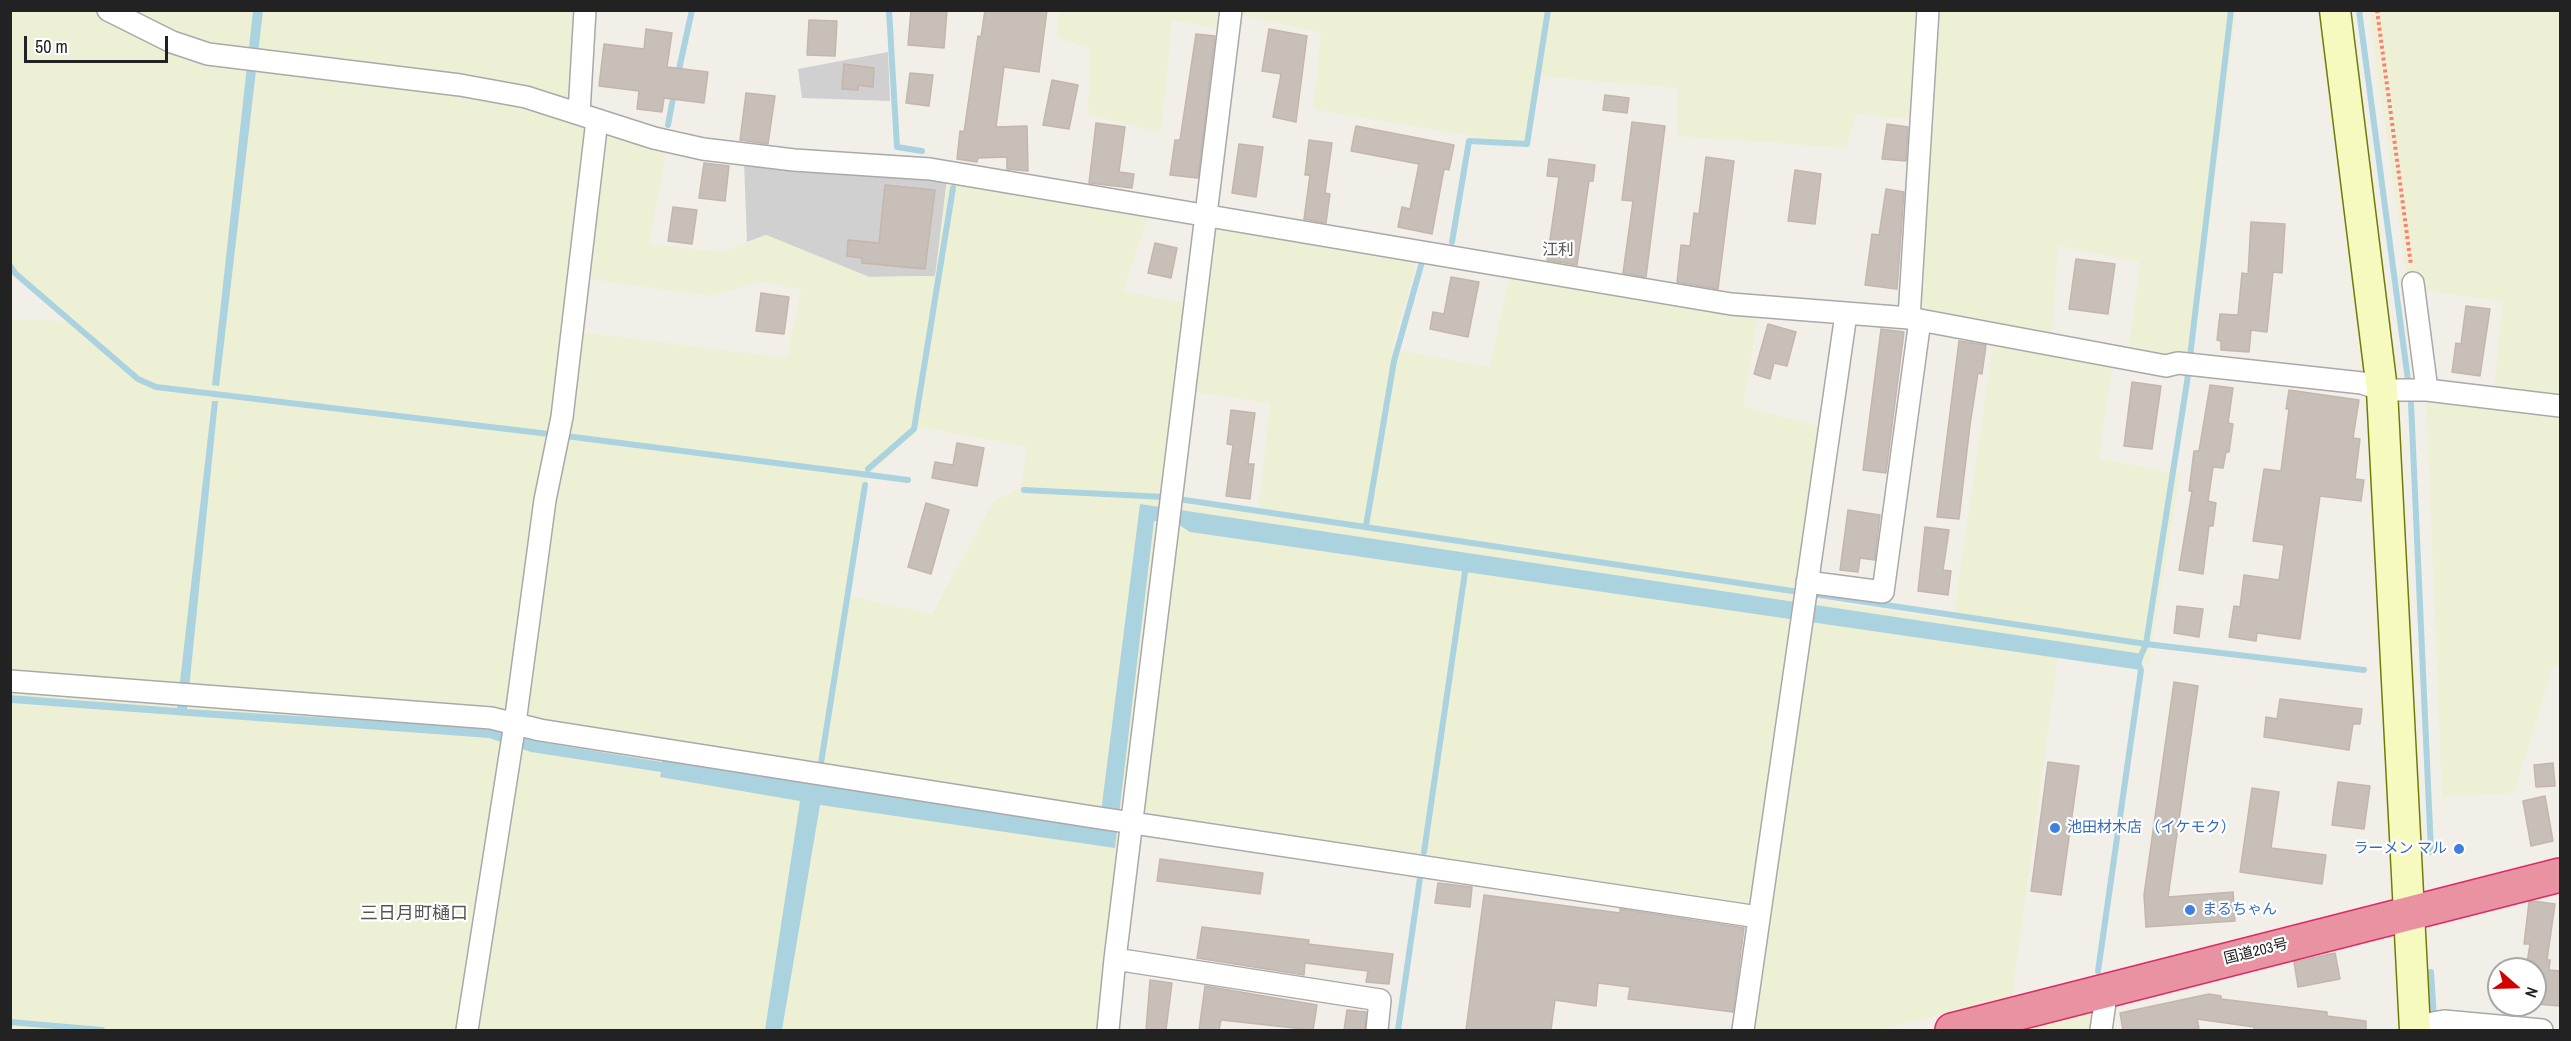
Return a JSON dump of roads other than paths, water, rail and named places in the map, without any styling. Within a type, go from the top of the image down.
[{"type":"highway","name":"国道203号","points":[[1952,1030],[2560,875]]},
{"type":"street","points":[[108,10],[172,42],[208,54],[460,85],[526,97],[654,138],[703,149],[794,160],[930,169],[1731,304],[1915,319],[2166,366],[2187,364],[2362,383],[2382,390],[2427,390],[2560,406]]},
{"type":"street","points":[[466,1030],[515,723],[545,500],[562,417],[588,117],[585,10]]},
{"type":"street","points":[[1108,1030],[1231,10]]},
{"type":"street","points":[[1807,582],[1883,592],[1915,319],[1928,10]]},
{"type":"street","points":[[2335,10],[2382,390],[2415,1028],[2444,1021],[2542,1030]]},
{"type":"street","points":[[2413,284],[2427,390]]},
{"type":"street","points":[[1743,1030],[1846,314]]},
{"type":"street","points":[[10,681],[491,718],[540,730],[1093,817],[1758,917]]},
{"type":"street","points":[[1115,959],[1380,1000],[1377,1030]]},
{"type":"street","points":[[2101,1030],[2107,989]]},
{"type":"water","points":[[253,11],[263,11],[219,386],[212,385]]},
{"type":"water","points":[[212,401],[218,401],[187,709],[491,728],[534,741],[662,762],[663,759],[1099,828],[1140,504],[2143,654],[2141,670],[1190,532],[1173,521],[1154,521],[1115,848],[820,805],[782,1030],[765,1030],[800,801],[660,777],[661,772],[531,752],[489,738],[11,703],[10,695],[177,708]]},
{"type":"waterway","points":[[678,74],[692,10]]},
{"type":"waterway","points":[[889,10],[897,147],[922,151]]},
{"type":"waterway","points":[[1452,242],[1469,141],[1527,144],[1548,10]]},
{"type":"waterway","points":[[2139,660],[2146,644],[2187,382],[2231,10]]},
{"type":"waterway","points":[[2359,10],[2411,403],[2431,852]]},
{"type":"waterway","points":[[668,125],[674,93]]},
{"type":"waterway","points":[[868,469],[914,429],[953,188]]},
{"type":"waterway","points":[[1366,526],[1394,361],[1422,262]]},
{"type":"waterway","points":[[10,266],[16,274],[138,379],[156,387],[549,434]]},
{"type":"waterway","points":[[566,436],[908,480]]},
{"type":"waterway","points":[[821,763],[865,485]]},
{"type":"waterway","points":[[1024,490],[1165,497],[2146,644],[2364,670]]},
{"type":"waterway","points":[[1424,852],[1465,572]]},
{"type":"waterway","points":[[2098,971],[2141,670],[2138,663]]},
{"type":"waterway","points":[[1398,1030],[1420,878]]},
{"type":"waterway","points":[[2431,972],[2434,1018]]},
{"type":"waterway","points":[[10,1022],[102,1030]]},
{"type":"place","name":"池田材木店 （イケモク）","points":[[2055,828]]},
{"type":"place","name":"ラーメン マル","points":[[2459,849]]},
{"type":"place","name":"まるちゃん","points":[[2190,910]]},
{"type":"district","name":"江利","points":[[1558,251]]},
{"type":"district","name":"三日月町樋口","points":[[414,914]]}]
